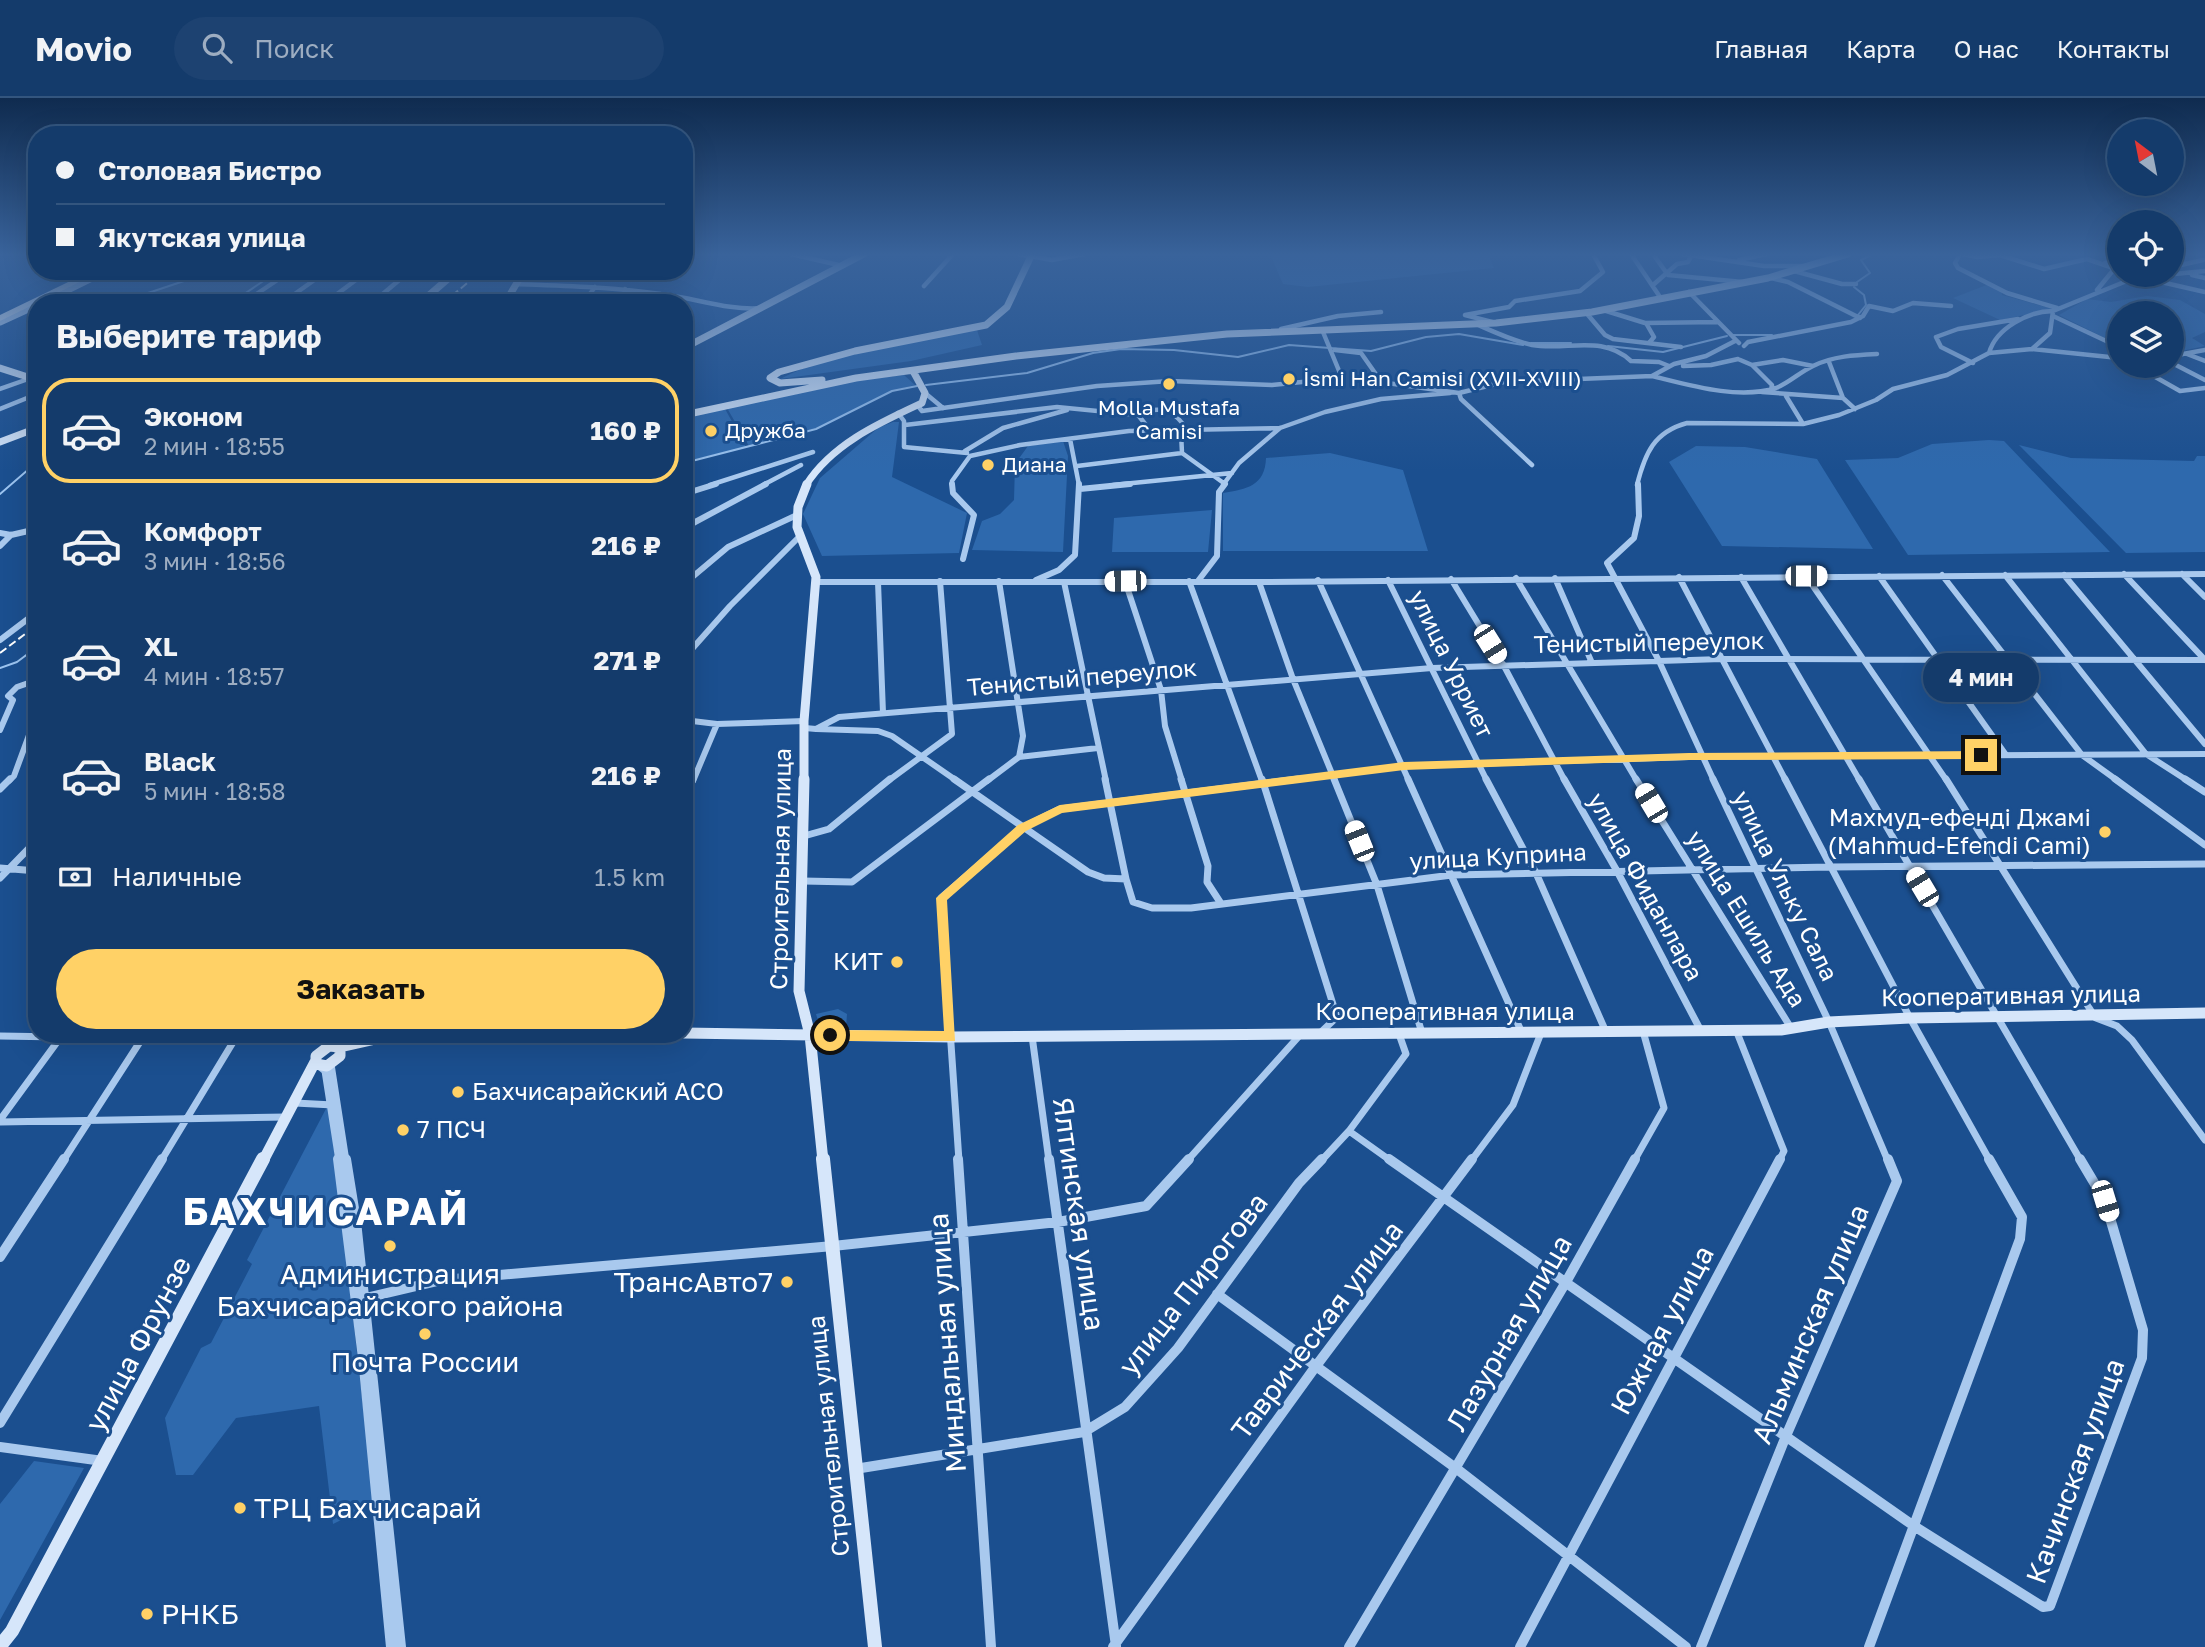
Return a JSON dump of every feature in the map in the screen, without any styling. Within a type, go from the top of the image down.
[{"type":"main road","points":[[693,344],[727,326]]},
{"type":"main road","points":[[980,326],[841,354],[779,372],[770,378],[780,383],[894,373],[1131,343],[1270,333],[1432,326]]},
{"type":"main road","points":[[0,368],[28,377]]},
{"type":"main road","points":[[913,371],[921,388],[918,406]]},
{"type":"main road","points":[[693,413],[894,373]]},
{"type":"main road","name":"Строительная улица","points":[[875,1647],[810,1035],[799,991],[805,724],[816,572],[800,536],[797,515],[800,498],[818,470],[868,428],[918,406]]},
{"type":"main road","points":[[0,442],[28,431]]},
{"type":"main road","name":"Кооперативная улица","points":[[693,1033],[951,1037],[1701,1031],[1791,1028],[1829,1022],[1910,1018],[2203,1014]]},
{"type":"main road","points":[[328,1053],[360,1043]]},
{"type":"main road","name":"улица Фрунзе","points":[[0,1646],[12,1631],[295,1103],[328,1053]]},
{"type":"street","points":[[1270,333],[1297,326]]},
{"type":"street","points":[[1481,326],[1532,345],[1599,346],[1625,352],[1631,361],[1659,362],[1669,366]]},
{"type":"street","points":[[1497,326],[1498,334]]},
{"type":"street","points":[[1598,326],[1613,339],[1681,347]]},
{"type":"street","points":[[1648,326],[1654,337],[1649,343]]},
{"type":"street","points":[[1722,326],[1735,341],[1744,346]]},
{"type":"street","points":[[1738,359],[1748,342],[1831,326]]},
{"type":"street","points":[[1973,363],[1941,346],[1936,337],[1974,326]]},
{"type":"street","points":[[1989,353],[1991,346],[2011,326]]},
{"type":"street","points":[[2032,349],[2050,333],[2051,326]]},
{"type":"street","points":[[2081,326],[2107,341]]},
{"type":"street","points":[[918,406],[922,411],[1097,386],[1170,381],[1272,386],[1342,378],[1335,361],[1335,348],[1323,332]]},
{"type":"street","points":[[1653,376],[1669,366],[1706,356],[1735,341]]},
{"type":"street","points":[[1335,348],[1361,353],[1380,380],[1387,383],[1450,393]]},
{"type":"street","points":[[1615,578],[1607,563],[1613,555],[1625,551],[1636,533],[1641,511],[1638,483],[1643,457],[1647,446],[1670,426],[1708,422],[1803,424],[1855,410],[1893,389],[1947,375],[1989,353],[2032,349],[2107,357]]},
{"type":"street","points":[[2186,354],[2205,350]]},
{"type":"street","points":[[1770,391],[1842,355],[1877,354]]},
{"type":"street","points":[[2186,354],[2205,361]]},
{"type":"street","points":[[1659,371],[1738,359],[1752,365],[1770,391]]},
{"type":"street","points":[[1752,365],[1783,359],[1815,367]]},
{"type":"street","points":[[1829,362],[1843,398],[1855,410]]},
{"type":"street","points":[[2184,369],[2205,380]]},
{"type":"street","points":[[1194,581],[1217,556],[1219,492],[1232,473],[1246,456],[1280,428],[1325,412],[1381,399],[1458,393],[1504,382],[1653,376],[1770,391],[1786,396],[1843,398]]},
{"type":"street","points":[[2157,378],[2180,391],[2205,388]]},
{"type":"street","points":[[0,389],[28,381]]},
{"type":"street","points":[[921,388],[943,408]]},
{"type":"street","points":[[1458,393],[1461,399],[1532,465]]},
{"type":"street","points":[[1786,396],[1803,424]]},
{"type":"street","points":[[0,409],[28,398]]},
{"type":"street","points":[[898,414],[905,425],[904,447],[965,451],[1003,428],[1079,407]]},
{"type":"street","points":[[905,425],[1033,408],[1079,407],[1138,415],[1150,410],[1174,412],[1181,417],[1184,432],[1182,453]]},
{"type":"street","points":[[1138,415],[1149,425],[1150,430]]},
{"type":"street","points":[[963,558],[974,515],[953,493],[952,481],[970,457],[1020,445],[1150,430],[1184,432],[1241,426],[1280,428]]},
{"type":"street","points":[[1033,581],[1059,570],[1075,555],[1080,489],[1070,439]]},
{"type":"street","points":[[965,451],[970,457]]},
{"type":"street","points":[[693,491],[813,452]]},
{"type":"street","points":[[1077,466],[1182,453],[1210,476],[1225,484]]},
{"type":"street","points":[[693,523],[801,465]]},
{"type":"street","points":[[1080,489],[1232,473]]},
{"type":"street","points":[[693,576],[728,547],[797,515]]},
{"type":"street","points":[[0,533],[11,535],[28,531]]},
{"type":"street","points":[[0,547],[11,535]]},
{"type":"street","points":[[693,648],[730,606],[800,536]]},
{"type":"street","points":[[2124,574],[2205,660]]},
{"type":"street","points":[[2182,574],[2205,597]]},
{"type":"street","points":[[815,582],[1259,582],[2205,574]]},
{"type":"street","points":[[1942,575],[2082,755],[2205,845]]},
{"type":"street","points":[[2005,575],[2146,754],[2205,792]]},
{"type":"street","points":[[2064,575],[2205,744]]},
{"type":"street","points":[[1806,576],[1931,755],[2091,1014],[2116,1026],[2132,1040],[2205,1140]]},
{"type":"street","points":[[1880,576],[2006,755]]},
{"type":"street","points":[[1679,577],[1910,1018],[2022,1217],[2020,1239],[1869,1647]]},
{"type":"street","points":[[1741,577],[1998,1016]]},
{"type":"street","points":[[1555,578],[1592,663]]},
{"type":"street","name":"улица Ульку Сала","points":[[1615,578],[1659,661],[1753,868],[1829,1022]]},
{"type":"street","name":"улица Фиданлара","points":[[1451,579],[1504,666],[1701,1031]]},
{"type":"street","name":"улица Ешиль Ада","points":[[1516,579],[1564,663],[1791,1028]]},
{"type":"street","points":[[1318,580],[1362,671],[1522,1033]]},
{"type":"street","name":"улица Урриет","points":[[1388,580],[1478,764],[1536,873],[1606,1032]]},
{"type":"street","points":[[804,836],[829,829],[855,805],[952,734],[940,581]]},
{"type":"street","points":[[999,581],[1024,736],[1019,757]]},
{"type":"street","points":[[1125,581],[1161,691],[1165,726],[1208,866],[1207,882],[1220,902]]},
{"type":"street","points":[[1194,581],[1300,895],[1336,1017],[1318,1034]]},
{"type":"street","points":[[878,582],[878,644],[883,713]]},
{"type":"street","points":[[816,729],[878,731],[922,756],[1022,828],[1097,877],[1126,879],[1086,698],[1064,582]]},
{"type":"street","points":[[1259,582],[1293,679],[1377,885],[1422,1034]]},
{"type":"street","points":[[0,640],[28,619]]},
{"type":"street","name":"Тенистый переулок","points":[[693,721],[717,724],[805,724],[816,729],[839,717],[1228,686],[1362,671],[1432,668],[1722,659],[2205,660]]},
{"type":"street","points":[[0,730],[13,700],[8,696],[17,687],[28,683]]},
{"type":"street","points":[[693,780],[717,724]]},
{"type":"street","points":[[0,789],[14,776],[28,738]]},
{"type":"street","points":[[803,881],[852,882],[1019,757],[1098,748]]},
{"type":"street","points":[[1022,828],[1053,811],[1110,801],[1404,766],[1702,757],[2205,754]]},
{"type":"street","name":"Миндальная улица","points":[[991,1647],[941,898],[1022,828]]},
{"type":"street","points":[[0,878],[4,868],[28,848]]},
{"type":"street","name":"улица Куприна","points":[[1126,879],[1133,902],[1141,906],[1191,908],[1220,902],[1300,895],[1452,875],[1753,868],[2205,864]]},
{"type":"street","points":[[4,868],[28,870]]},
{"type":"street","name":"Качинская улица","points":[[1914,1526],[2043,1607],[2050,1606],[2102,1472],[2141,1358],[2143,1329],[2105,1201],[1998,1016]]},
{"type":"street","name":"Альминская улица","points":[[1701,1647],[1786,1436],[1897,1181],[1829,1022]]},
{"type":"street","name":"Южная улица","points":[[1520,1647],[1784,1151],[1736,1030]]},
{"type":"street","name":"Лазурная улица","points":[[1349,1647],[1457,1469],[1664,1108],[1643,1031]]},
{"type":"street","name":"Таврическая улица","points":[[1115,1646],[1317,1366],[1513,1105],[1541,1032]]},
{"type":"street","points":[[361,1299],[442,1280],[833,1246],[1058,1222],[1146,1206],[1300,1034]]},
{"type":"street","name":"улица Пирогова","points":[[854,1469],[1084,1432],[1125,1407],[1178,1348],[1299,1183],[1349,1131],[1406,1054],[1399,1034]]},
{"type":"street","points":[[0,1036],[28,1036]]},
{"type":"street","name":"Ялтинская улица","points":[[1032,1036],[1115,1646]]},
{"type":"street","points":[[0,1121],[56,1043]]},
{"type":"street","points":[[0,1257],[139,1043]]},
{"type":"street","points":[[0,1423],[232,1043]]},
{"type":"street","points":[[328,1053],[361,1299],[401,1647]]},
{"type":"street","points":[[295,1103],[334,1105]]},
{"type":"street","points":[[0,1121],[288,1117]]},
{"type":"street","points":[[1349,1131],[1914,1526]]},
{"type":"street","points":[[1217,1294],[1457,1469],[1686,1647]]},
{"type":"street","points":[[373,1402],[391,1647]]},
{"type":"street","points":[[0,1447],[103,1461]]},
{"type":"shaded area","points":[[2082,326],[2107,326],[2107,339]]},
{"type":"shaded area","points":[[2184,326],[2205,326],[2205,332],[2192,338],[2205,346],[2184,350]]},
{"type":"shaded area","points":[[977,330],[982,345],[911,361],[780,379],[803,368],[851,353]]},
{"type":"shaded area","points":[[904,375],[915,385],[891,391],[816,428],[749,446],[727,408],[844,382]]},
{"type":"shaded area","name":"Дружба","points":[[724,407],[746,447],[693,460],[693,414]]},
{"type":"shaded area","points":[[899,422],[892,477],[967,513],[959,553],[822,556],[803,514],[820,478],[878,428]]},
{"type":"shaded area","points":[[1063,441],[1068,456],[1063,552],[972,550],[982,521],[1000,514],[1014,500],[1015,464],[1028,446]]},
{"type":"shaded area","points":[[2004,441],[2110,552],[1908,555],[1845,460],[1898,458],[1932,444]]},
{"type":"shaded area","points":[[2019,445],[2071,458],[2194,461],[2197,456],[2205,456],[2205,552],[2126,553]]},
{"type":"shaded area","points":[[1696,446],[1745,447],[1817,459],[1873,549],[1722,546],[1669,462]]},
{"type":"shaded area","points":[[1330,453],[1403,470],[1428,551],[1223,551],[1223,493],[1247,488],[1258,480],[1265,467],[1266,458]]},
{"type":"shaded area","points":[[1212,510],[1208,552],[1112,552],[1114,518]]},
{"type":"shaded area","points":[[838,1009],[847,1014],[846,1028],[842,1031],[819,1024],[816,1014]]},
{"type":"shaded area","points":[[329,1103],[374,1504],[333,1524],[319,1406],[236,1418],[193,1475],[176,1475],[165,1418],[201,1348],[211,1343],[252,1264],[247,1260]]},
{"type":"shaded area","points":[[34,1461],[84,1468],[0,1620],[0,1504]]},
{"type":"waterway","points":[[926,385],[1027,373],[1093,353],[1121,349],[1174,350],[1238,357],[1289,345],[1371,351],[1426,337],[1459,334],[1523,345]]},
{"type":"waterway","points":[[1732,335],[1772,335]]},
{"type":"waterway","points":[[1608,346],[1663,352],[1727,336]]},
{"type":"waterway","points":[[1531,343],[1571,343]]},
{"type":"waterway","points":[[693,461],[816,429],[892,391],[917,386]]},
{"type":"waterway","points":[[0,494],[28,470]]},
{"type":"waterway","points":[[0,668],[17,662],[28,654]]},
{"type":"railway","points":[[0,653],[28,632]]},
{"type":"place","name":"İsmi Han Camisi (XVII-XVIII)","points":[[1289,379]]},
{"type":"place","name":"Molla Mustafa Camisi","points":[[1169,384]]},
{"type":"place","name":"Дружба","points":[[711,431]]},
{"type":"place","name":"Диана","points":[[988,465]]},
{"type":"place","name":"Махмуд-ефенді Джамі (Mahmud-Efendi Cami)","points":[[2105,832]]},
{"type":"place","name":"КИТ","points":[[897,962]]},
{"type":"place","name":"Бахчисарайский АСО","points":[[458,1092]]},
{"type":"place","name":"7 ПСЧ","points":[[403,1130]]},
{"type":"place","name":"Администрация Бахчисарайского района","points":[[390,1246]]},
{"type":"place","name":"ТрансАвто7","points":[[787,1282]]},
{"type":"place","name":"Почта России","points":[[425,1334]]},
{"type":"place","name":"ТРЦ Бахчисарай","points":[[240,1508]]},
{"type":"place","name":"РНКБ","points":[[147,1614]]},
{"type":"district","name":"БАХЧИСАРАЙ","points":[[326,1212]]},
{"type":"route","points":[[830,1035],[951,1037],[941,898],[1022,828],[1035,819],[1060,809],[1404,766],[1689,757],[1981,755]]}]
